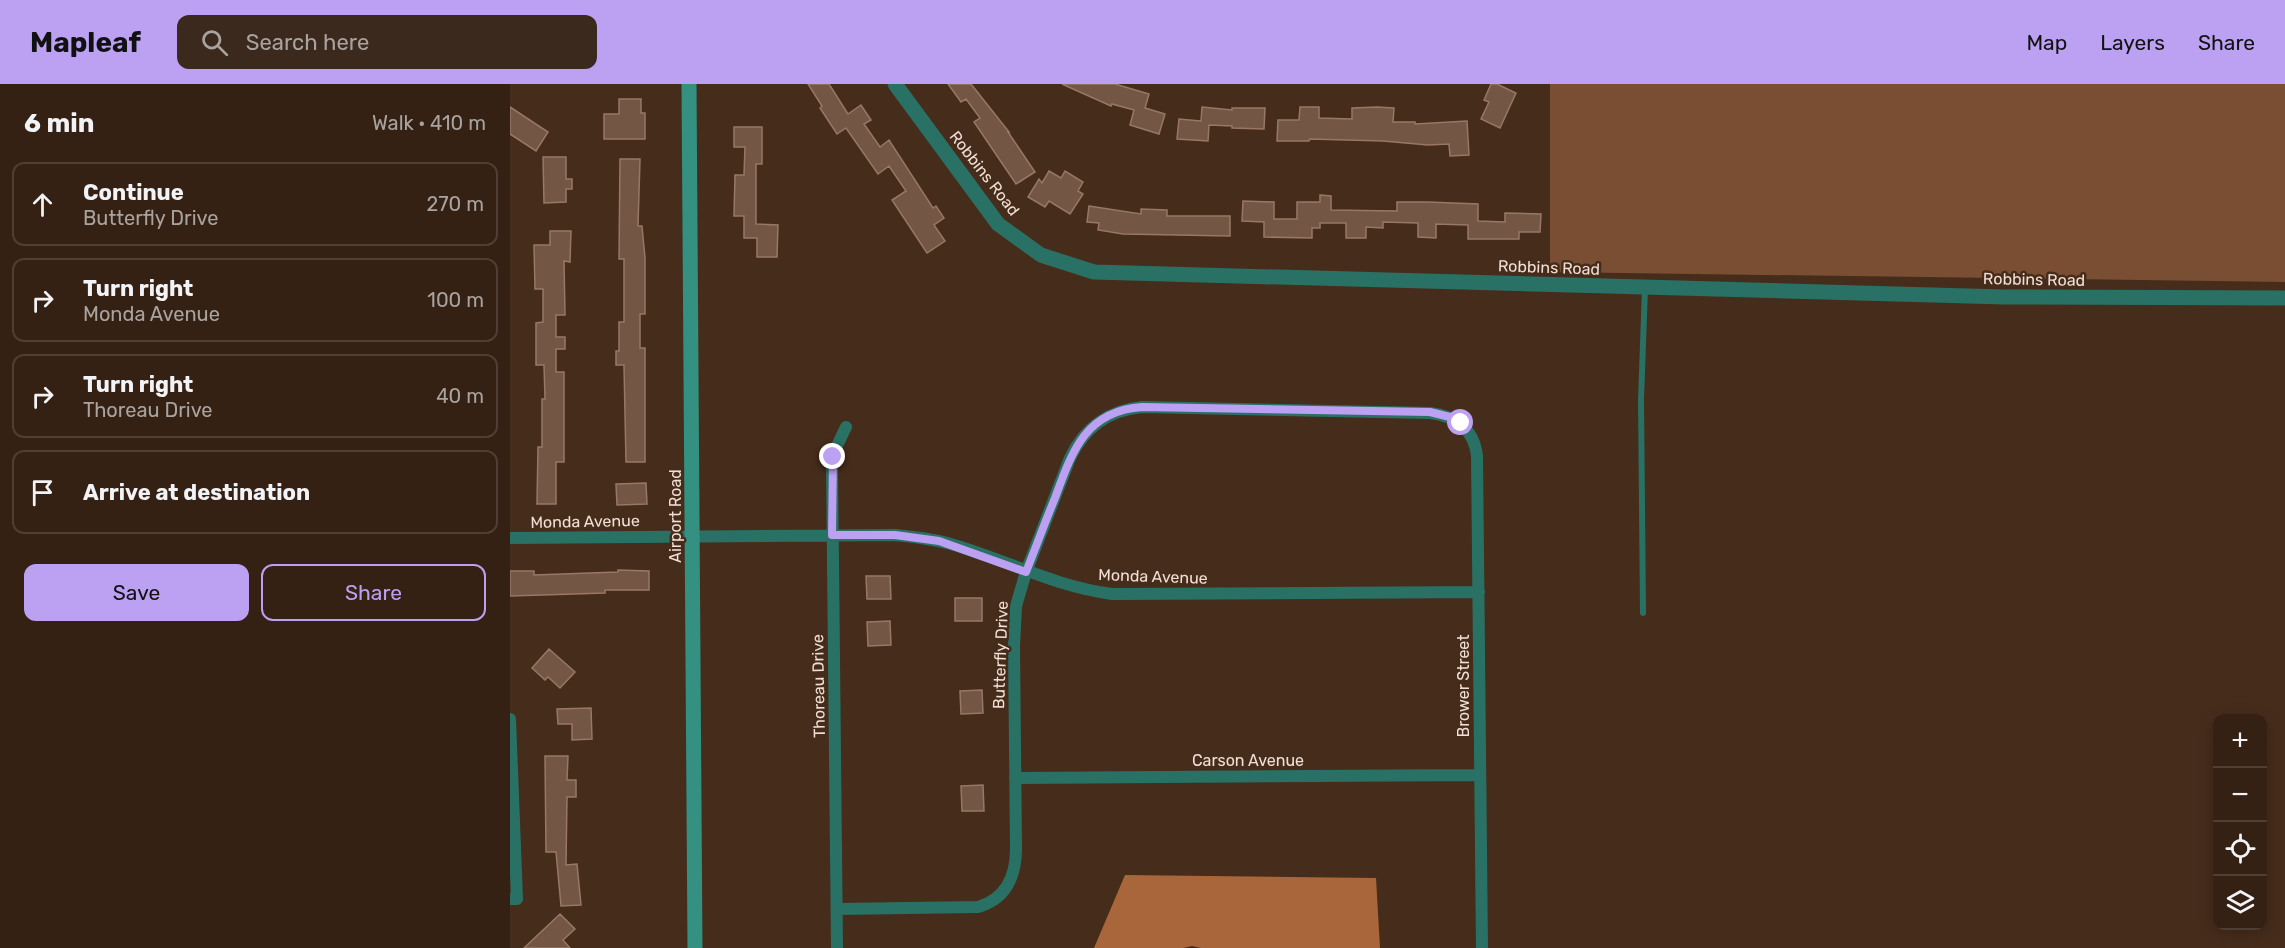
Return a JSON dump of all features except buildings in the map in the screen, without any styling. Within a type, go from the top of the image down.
[{"type":"main road","name":"Airport Road","points":[[689,84],[695,948]]},
{"type":"street","name":"Robbins Road","points":[[895,84],[998,224],[1041,255],[1094,272],[2006,297],[2285,298]]},
{"type":"street","name":"Butterfly Drive","points":[[837,909],[983,906],[996,898],[1010,884],[1015,866],[1014,631],[1016,602],[1077,444],[1097,423],[1118,412],[1142,407],[1430,412],[1450,417],[1465,427]]},
{"type":"street","name":"Thoreau Drive","points":[[837,948],[833,457],[846,427]]},
{"type":"street","name":"Brower Street","points":[[1465,427],[1473,438],[1477,456],[1482,948]]},
{"type":"street","name":"Monda Avenue","points":[[510,538],[895,535],[939,541],[1073,587],[1122,594],[1479,592]]},
{"type":"street","points":[[510,719],[514,899]]},
{"type":"street","name":"Carson Avenue","points":[[1015,778],[1480,774]]},
{"type":"lane","points":[[1642,614],[1641,400],[1645,287]]},
{"type":"shaded area","points":[[1550,84],[2285,84],[2285,282],[1550,272]]},
{"type":"shaded area","points":[[1125,875],[1376,878],[1380,948],[1201,948],[1192,946],[1183,948],[1094,948]]},
{"type":"route","points":[[833,457],[832,535],[895,535],[939,541],[956,545],[1026,572],[1077,444],[1097,423],[1126,409],[1142,407],[1430,412],[1450,417],[1461,423]]}]
